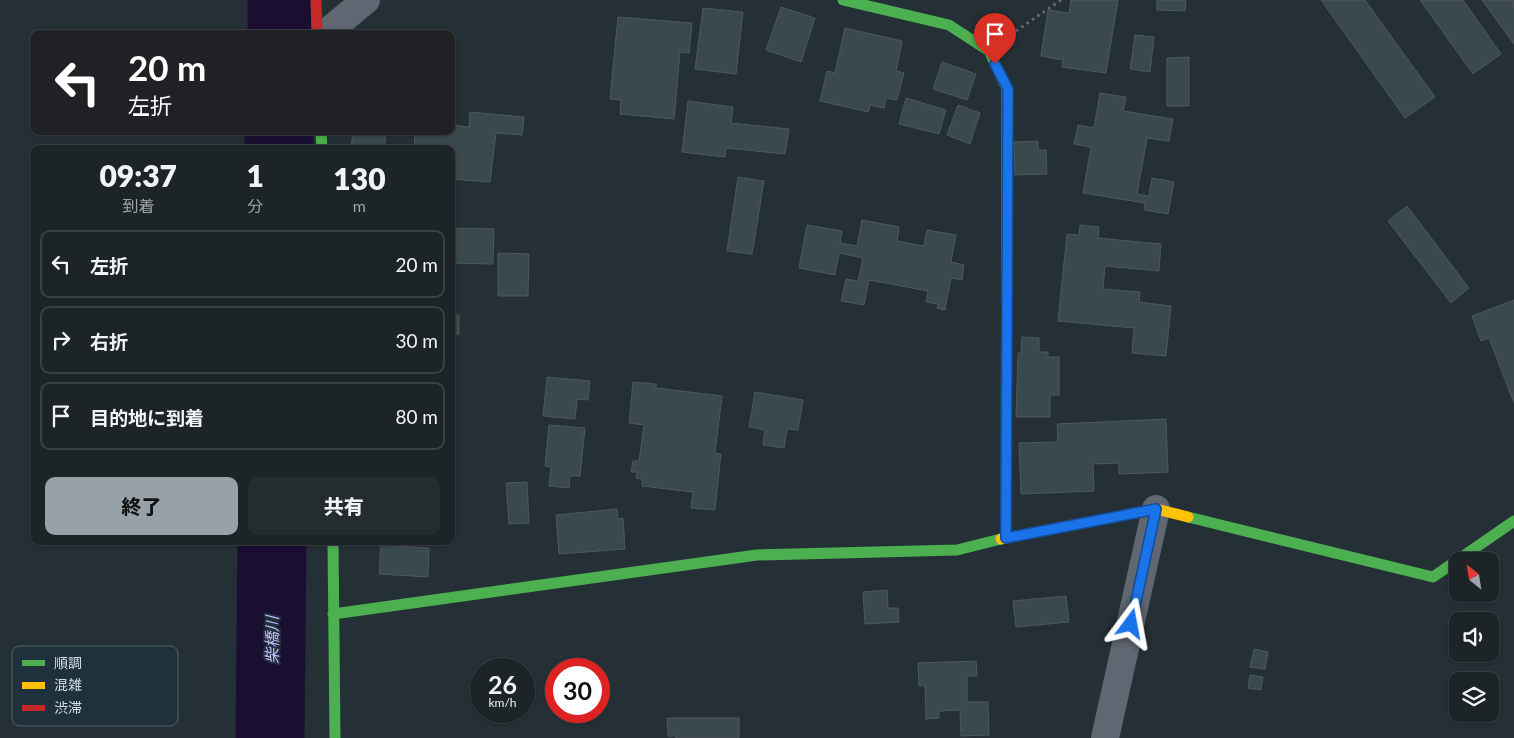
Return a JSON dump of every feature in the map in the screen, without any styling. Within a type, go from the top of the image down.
[{"type":"street","points":[[316,0],[317,30]]},
{"type":"street","points":[[330,30],[366,0]]},
{"type":"street","points":[[843,0],[949,25],[989,51],[1008,89],[1006,538]]},
{"type":"street","points":[[1105,738],[1156,509]]},
{"type":"street","points":[[333,614],[757,555],[957,550],[1006,538],[1156,509],[1433,577],[1514,521]]},
{"type":"street","points":[[333,545],[335,738]]},
{"type":"path","points":[[989,51],[1061,0]]},
{"type":"building","points":[[1071,0],[1118,0],[1106,73],[1062,67],[1063,60],[1041,56],[1048,10],[1069,13]]},
{"type":"building","points":[[1157,0],[1186,0],[1185,11],[1157,10]]},
{"type":"building","points":[[1321,0],[1365,0],[1435,97],[1405,118]]},
{"type":"building","points":[[1420,0],[1463,0],[1501,54],[1473,74]]},
{"type":"building","points":[[1482,0],[1514,0],[1514,44]]},
{"type":"building","points":[[781,7],[815,18],[801,62],[766,50]]},
{"type":"building","points":[[703,8],[743,12],[736,74],[695,69]]},
{"type":"building","points":[[618,17],[692,23],[689,53],[680,52],[674,119],[620,114],[621,100],[610,99]]},
{"type":"building","points":[[845,28],[902,41],[896,71],[904,73],[897,100],[886,98],[884,108],[870,105],[868,112],[820,101],[827,71],[835,73]]},
{"type":"building","points":[[1135,35],[1154,37],[1150,72],[1130,69]]},
{"type":"building","points":[[1189,57],[1189,106],[1167,106],[1167,58]]},
{"type":"building","points":[[942,62],[976,74],[967,100],[933,89]]},
{"type":"building","points":[[1100,93],[1126,97],[1123,111],[1173,119],[1169,141],[1147,138],[1137,194],[1149,196],[1152,178],[1174,182],[1168,214],[1144,210],[1145,203],[1083,193],[1091,147],[1074,144],[1078,125],[1094,128]]},
{"type":"building","points":[[906,98],[946,110],[939,134],[899,124]]},
{"type":"building","points":[[688,101],[733,107],[731,123],[789,129],[785,154],[726,148],[725,157],[682,152]]},
{"type":"building","points":[[958,105],[980,113],[970,144],[947,135]]},
{"type":"building","points":[[470,112],[524,117],[522,135],[496,133],[490,182],[455,179],[455,145],[414,145],[415,135],[455,135],[455,125],[469,127]]},
{"type":"building","points":[[353,135],[386,135],[384,145],[351,145]]},
{"type":"building","points":[[1038,141],[1038,150],[1046,150],[1047,174],[1015,175],[1014,142]]},
{"type":"building","points":[[738,177],[764,181],[752,254],[727,251]]},
{"type":"building","points":[[1407,206],[1469,288],[1451,303],[1388,221]]},
{"type":"building","points":[[862,220],[899,227],[897,241],[924,246],[927,230],[956,235],[951,262],[964,265],[962,280],[951,278],[945,310],[937,308],[938,304],[926,302],[928,291],[869,280],[864,305],[841,301],[846,279],[858,281],[863,258],[839,253],[835,275],[799,268],[807,225],[842,231],[840,243],[857,246]]},
{"type":"building","points":[[1080,225],[1099,227],[1098,238],[1161,244],[1159,271],[1105,266],[1103,289],[1140,292],[1139,302],[1171,306],[1166,356],[1132,353],[1134,328],[1058,321],[1067,234],[1079,235]]},
{"type":"building","points":[[455,228],[494,229],[493,264],[455,263]]},
{"type":"building","points":[[498,253],[529,254],[528,296],[498,296]]},
{"type":"building","points":[[1514,300],[1514,403],[1489,338],[1481,341],[1472,316]]},
{"type":"building","points":[[455,315],[459,315],[459,334],[455,334]]},
{"type":"building","points":[[1022,337],[1039,338],[1039,352],[1048,352],[1048,357],[1059,357],[1059,395],[1050,395],[1050,417],[1016,417],[1018,353],[1021,353]]},
{"type":"building","points":[[547,377],[590,381],[588,400],[577,399],[575,419],[543,416]]},
{"type":"building","points":[[633,382],[656,384],[656,388],[722,396],[715,453],[721,454],[715,510],[691,508],[693,492],[642,486],[642,479],[636,478],[637,472],[631,472],[633,461],[639,461],[644,425],[629,423]]},
{"type":"building","points":[[755,392],[803,400],[798,430],[787,429],[784,448],[763,445],[765,430],[749,427]]},
{"type":"building","points":[[1166,419],[1168,472],[1119,474],[1119,463],[1093,464],[1094,491],[1021,494],[1019,443],[1058,442],[1057,424]]},
{"type":"building","points":[[549,425],[585,428],[580,476],[570,476],[569,488],[549,486],[551,467],[545,466]]},
{"type":"building","points":[[527,482],[529,523],[509,524],[506,483]]},
{"type":"building","points":[[617,509],[618,519],[623,518],[625,549],[559,554],[556,515]]},
{"type":"building","points":[[381,545],[429,548],[428,577],[379,574]]},
{"type":"building","points":[[887,590],[888,608],[898,608],[899,622],[865,624],[863,592]]},
{"type":"building","points":[[1066,596],[1069,622],[1016,627],[1013,601]]},
{"type":"building","points":[[1254,649],[1268,652],[1265,669],[1250,667]]},
{"type":"building","points":[[976,661],[977,676],[967,676],[967,702],[988,702],[989,735],[961,736],[960,710],[939,711],[939,718],[926,719],[925,685],[919,686],[918,663]]},
{"type":"building","points":[[1250,675],[1263,677],[1261,690],[1248,688]]},
{"type":"building","points":[[667,718],[739,718],[739,738],[676,738],[676,736],[668,736]]},
{"type":"waterway","name":"柴橋川","points":[[282,0],[282,30]]},
{"type":"waterway","name":"柴橋川","points":[[279,135],[279,145]]},
{"type":"waterway","name":"柴橋川","points":[[270,738],[272,545]]},
{"type":"traffic: fast","points":[[843,0],[949,25],[989,51],[1007,89],[1006,538]]},
{"type":"traffic: fast","points":[[321,135],[322,145]]},
{"type":"traffic: fast","points":[[1188,517],[1433,577],[1514,521]]},
{"type":"traffic: fast","points":[[333,614],[757,555],[957,550],[1001,539]]},
{"type":"traffic: fast","points":[[333,545],[335,738]]},
{"type":"traffic: slow","points":[[1001,539],[1156,509],[1188,517]]},
{"type":"traffic: jam","points":[[316,0],[317,30]]},
{"type":"route","points":[[995,64],[1008,89],[1006,538],[1156,509],[1131,624]]}]
